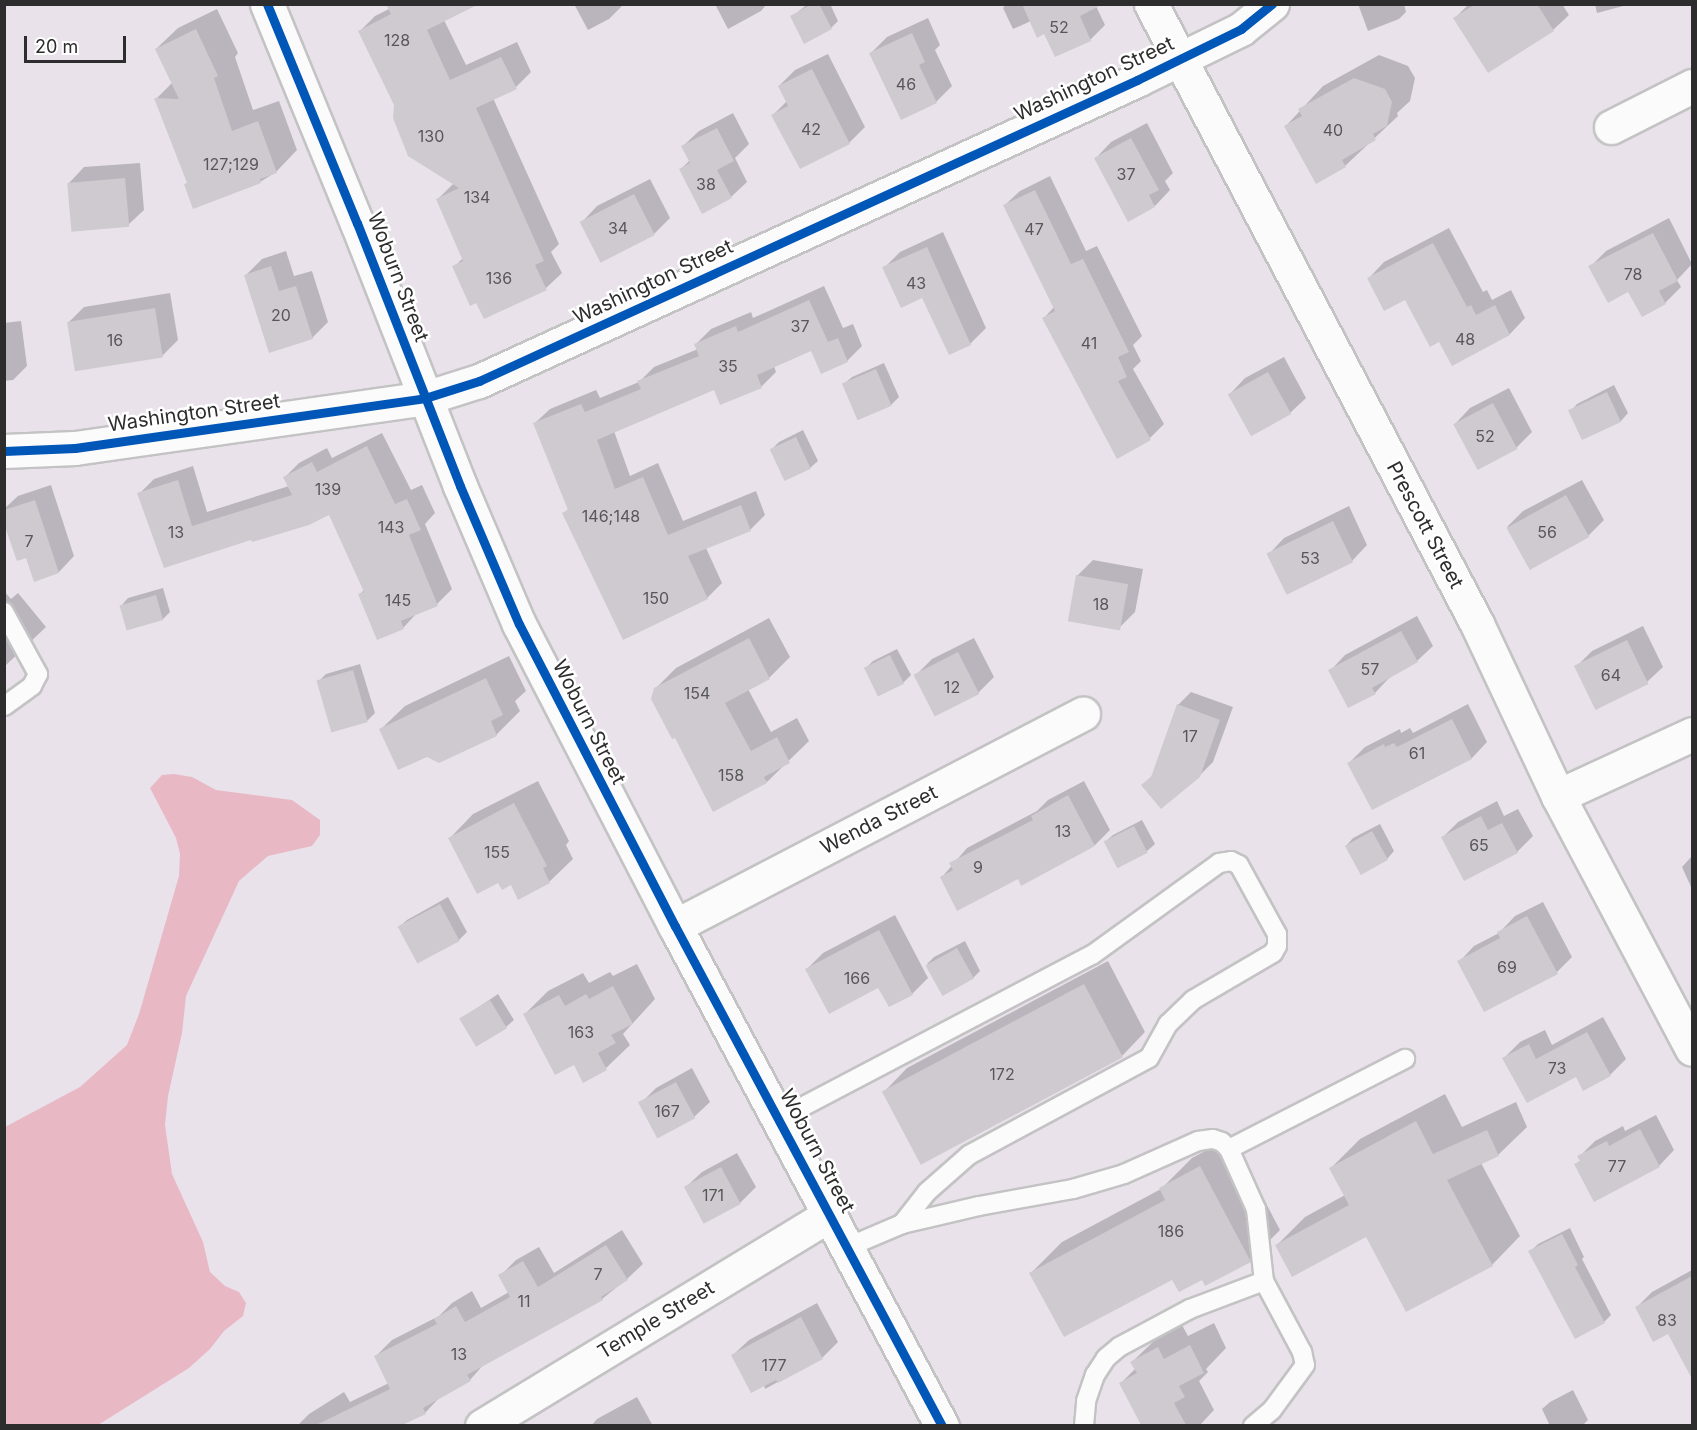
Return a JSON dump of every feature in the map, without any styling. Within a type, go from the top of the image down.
[{"type":"street","name":"Prescott Street","points":[[1151,4],[1477,624],[1558,796],[1692,1049]]},
{"type":"street","name":"Washington Street","points":[[4,451],[75,448],[425,398],[479,381],[1179,59],[1241,29],[1272,4]]},
{"type":"street","name":"Woburn Street","points":[[271,6],[425,398],[491,562],[519,624],[675,926],[942,1425]]},
{"type":"street","points":[[1611,127],[1692,86]]},
{"type":"street","name":"Wenda Street","points":[[675,926],[1083,714]]},
{"type":"street","points":[[1558,796],[1692,734]]},
{"type":"street","name":"Temple Street","points":[[482,1425],[831,1214]]},
{"type":"lane","points":[[4,612],[38,674],[32,686],[4,706]]},
{"type":"lane","points":[[779,1119],[1092,956],[1219,863],[1231,861],[1239,865],[1277,934],[1278,942],[1273,953],[1193,999],[1168,1024],[1149,1058],[969,1155],[927,1192],[902,1224]]},
{"type":"lane","points":[[1229,1149],[1406,1059]]},
{"type":"lane","points":[[848,1247],[902,1224],[1099,1182],[1124,1174],[1203,1139],[1218,1140],[1229,1149],[1256,1209],[1264,1281],[1302,1352],[1305,1365],[1272,1410],[1252,1425]]},
{"type":"lane","points":[[1084,1425],[1086,1401],[1095,1375],[1106,1358],[1119,1347],[1190,1309],[1264,1281]]},
{"type":"shaded area","points":[[162,775],[192,777],[216,790],[292,800],[320,820],[320,835],[312,846],[268,856],[239,881],[186,996],[182,1033],[168,1096],[165,1125],[172,1174],[203,1242],[210,1272],[225,1286],[239,1292],[246,1303],[243,1316],[224,1331],[210,1349],[189,1368],[98,1425],[5,1425],[5,1127],[80,1087],[127,1045],[139,1014],[179,876],[180,854],[176,838],[150,788]]},
{"type":"building","points":[[386,4],[479,4],[427,30],[450,80],[501,57],[517,89],[476,108],[544,261],[535,265],[547,290],[484,319],[476,303],[470,306],[452,266],[463,261],[436,199],[459,188],[408,156],[393,118],[394,105],[358,31],[391,14]]},
{"type":"building","points":[[812,4],[819,4],[832,29],[804,44],[790,16]]},
{"type":"building","points":[[1022,4],[1103,4],[1080,16],[1091,41],[1055,57],[1044,34],[1037,38]]},
{"type":"building","points":[[1537,4],[1554,31],[1488,73],[1453,18],[1474,5]]},
{"type":"building","points":[[196,29],[218,76],[214,78],[232,131],[258,121],[277,173],[260,179],[261,183],[193,209],[184,184],[187,183],[154,98],[179,99],[155,49]]},
{"type":"building","points":[[912,33],[925,62],[919,65],[937,103],[901,120],[869,53]]},
{"type":"building","points":[[812,69],[850,144],[800,169],[771,115],[788,106],[778,86]]},
{"type":"building","points":[[1354,78],[1385,89],[1392,102],[1387,126],[1373,134],[1376,140],[1342,160],[1346,167],[1316,184],[1284,126],[1302,116],[1298,109]]},
{"type":"building","points":[[717,128],[734,161],[717,170],[732,198],[702,214],[679,169],[690,163],[681,146]]},
{"type":"building","points":[[1131,138],[1159,190],[1149,195],[1155,207],[1128,222],[1094,158]]},
{"type":"building","points":[[125,178],[129,227],[71,232],[67,183]]},
{"type":"building","points":[[1035,190],[1071,264],[1083,259],[1129,352],[1118,357],[1127,377],[1118,381],[1151,440],[1117,459],[1042,318],[1055,311],[1003,205]]},
{"type":"building","points":[[634,194],[655,235],[601,263],[580,222]]},
{"type":"building","points":[[1653,233],[1678,281],[1659,291],[1666,304],[1642,317],[1628,292],[1608,303],[1588,266]]},
{"type":"building","points":[[1433,243],[1467,307],[1471,305],[1476,315],[1495,305],[1510,335],[1452,366],[1439,342],[1430,347],[1405,300],[1384,311],[1367,278]]},
{"type":"building","points":[[927,247],[971,345],[949,355],[922,298],[901,308],[882,267]]},
{"type":"building","points":[[271,266],[279,291],[296,286],[313,339],[269,353],[244,275]]},
{"type":"building","points":[[809,300],[828,342],[838,338],[848,362],[821,374],[811,351],[757,375],[762,388],[720,405],[714,390],[597,440],[615,489],[643,477],[668,535],[741,505],[751,531],[688,556],[708,599],[623,640],[562,513],[568,510],[533,423],[581,404],[585,412],[641,389],[637,381],[699,356],[694,344],[736,326],[738,332]]},
{"type":"building","points":[[155,308],[163,357],[75,371],[67,322]]},
{"type":"building","points":[[876,369],[892,406],[858,420],[842,383]]},
{"type":"building","points":[[1268,372],[1291,414],[1251,436],[1228,394]]},
{"type":"building","points":[[1607,392],[1621,422],[1582,440],[1568,410]]},
{"type":"building","points":[[1493,403],[1517,449],[1478,470],[1453,424]]},
{"type":"building","points":[[796,437],[811,469],[785,481],[770,449]]},
{"type":"building","points":[[367,446],[395,504],[407,499],[421,530],[409,535],[438,606],[401,621],[404,629],[377,640],[358,594],[364,592],[329,515],[309,525],[252,542],[251,540],[164,568],[137,493],[178,480],[192,526],[292,495],[283,477],[312,462],[317,472]]},
{"type":"building","points":[[1566,495],[1589,537],[1530,570],[1507,528]]},
{"type":"building","points":[[35,500],[59,573],[34,582],[26,558],[17,561],[4,524],[4,510]]},
{"type":"building","points":[[1333,521],[1353,562],[1287,595],[1266,553]]},
{"type":"building","points":[[1076,575],[1128,584],[1120,630],[1068,621]]},
{"type":"building","points":[[156,595],[163,620],[127,630],[119,605]]},
{"type":"building","points":[[1401,631],[1418,662],[1372,688],[1376,694],[1348,708],[1328,670]]},
{"type":"building","points":[[749,638],[770,679],[725,703],[751,751],[777,737],[790,763],[764,777],[767,783],[713,812],[675,738],[672,739],[651,699],[654,688]]},
{"type":"building","points":[[1627,640],[1648,684],[1595,710],[1574,666]]},
{"type":"building","points":[[958,652],[979,694],[935,717],[913,675]]},
{"type":"building","points":[[890,655],[904,684],[878,696],[864,668]]},
{"type":"building","points":[[353,670],[368,722],[331,732],[316,680]]},
{"type":"building","points":[[486,678],[503,715],[491,721],[497,736],[439,763],[427,757],[398,770],[379,729]]},
{"type":"building","points":[[1177,704],[1220,720],[1200,777],[1161,809],[1141,785],[1151,777]]},
{"type":"building","points":[[1452,719],[1472,759],[1372,810],[1347,763],[1384,744],[1385,747],[1394,743],[1397,747]]},
{"type":"building","points":[[1068,795],[1095,846],[1021,886],[1018,879],[957,911],[940,877],[953,870],[949,863],[1033,820],[1031,816]]},
{"type":"building","points":[[514,803],[547,866],[543,868],[550,883],[518,900],[511,885],[502,890],[498,883],[477,894],[448,838]]},
{"type":"building","points":[[1481,816],[1488,830],[1502,823],[1518,853],[1464,881],[1441,837]]},
{"type":"building","points":[[1134,826],[1148,853],[1117,868],[1104,841]]},
{"type":"building","points":[[1372,831],[1388,860],[1361,875],[1345,846]]},
{"type":"building","points":[[440,904],[460,941],[417,964],[398,927]]},
{"type":"building","points":[[1527,916],[1558,974],[1484,1012],[1457,961],[1500,938],[1497,932]]},
{"type":"building","points":[[879,930],[913,995],[889,1007],[878,988],[829,1014],[805,969]]},
{"type":"building","points":[[957,948],[974,979],[942,996],[926,965]]},
{"type":"building","points":[[1084,984],[1123,1057],[921,1165],[882,1092]]},
{"type":"building","points":[[613,986],[633,1024],[611,1035],[616,1043],[598,1053],[607,1070],[583,1083],[574,1065],[555,1075],[523,1014],[559,995],[565,1006],[586,994],[589,999]]},
{"type":"building","points":[[490,1000],[507,1028],[476,1047],[459,1019]]},
{"type":"building","points":[[1587,1032],[1611,1076],[1583,1091],[1576,1077],[1527,1103],[1502,1058],[1529,1044],[1536,1059]]},
{"type":"building","points":[[676,1082],[695,1118],[657,1138],[638,1102]]},
{"type":"building","points":[[1416,1121],[1433,1154],[1487,1130],[1499,1156],[1447,1180],[1493,1266],[1406,1312],[1366,1237],[1292,1277],[1275,1245],[1349,1205],[1329,1168]]},
{"type":"building","points":[[1640,1129],[1660,1167],[1594,1202],[1574,1164],[1580,1161],[1577,1156],[1607,1141],[1609,1146]]},
{"type":"building","points":[[1200,1166],[1251,1262],[1205,1286],[1202,1280],[1179,1292],[1172,1280],[1064,1337],[1029,1273],[1165,1200],[1159,1188]]},
{"type":"building","points":[[721,1167],[741,1204],[704,1224],[684,1187]]},
{"type":"building","points":[[1562,1234],[1578,1265],[1575,1267],[1605,1323],[1575,1339],[1528,1251]]},
{"type":"building","points":[[606,1245],[628,1280],[601,1297],[603,1300],[467,1375],[471,1381],[423,1408],[426,1414],[402,1425],[316,1425],[390,1389],[374,1356],[437,1324],[434,1319],[456,1306],[465,1322],[510,1297],[498,1275],[523,1261],[538,1287]]},
{"type":"building","points":[[1692,1276],[1692,1379],[1668,1334],[1653,1342],[1635,1307]]},
{"type":"building","points":[[801,1317],[823,1359],[778,1383],[776,1380],[751,1393],[731,1355]]},
{"type":"building","points":[[1190,1345],[1204,1373],[1179,1386],[1185,1397],[1174,1403],[1186,1425],[1141,1425],[1119,1383],[1137,1373],[1130,1362],[1158,1347],[1164,1359]]},
{"type":"cycle path","points":[[267,4],[357,223],[460,486],[519,624],[675,926],[942,1426]]},
{"type":"cycle path","points":[[4,451],[75,448],[425,398],[479,381],[1137,80],[1241,29],[1272,4]]}]
